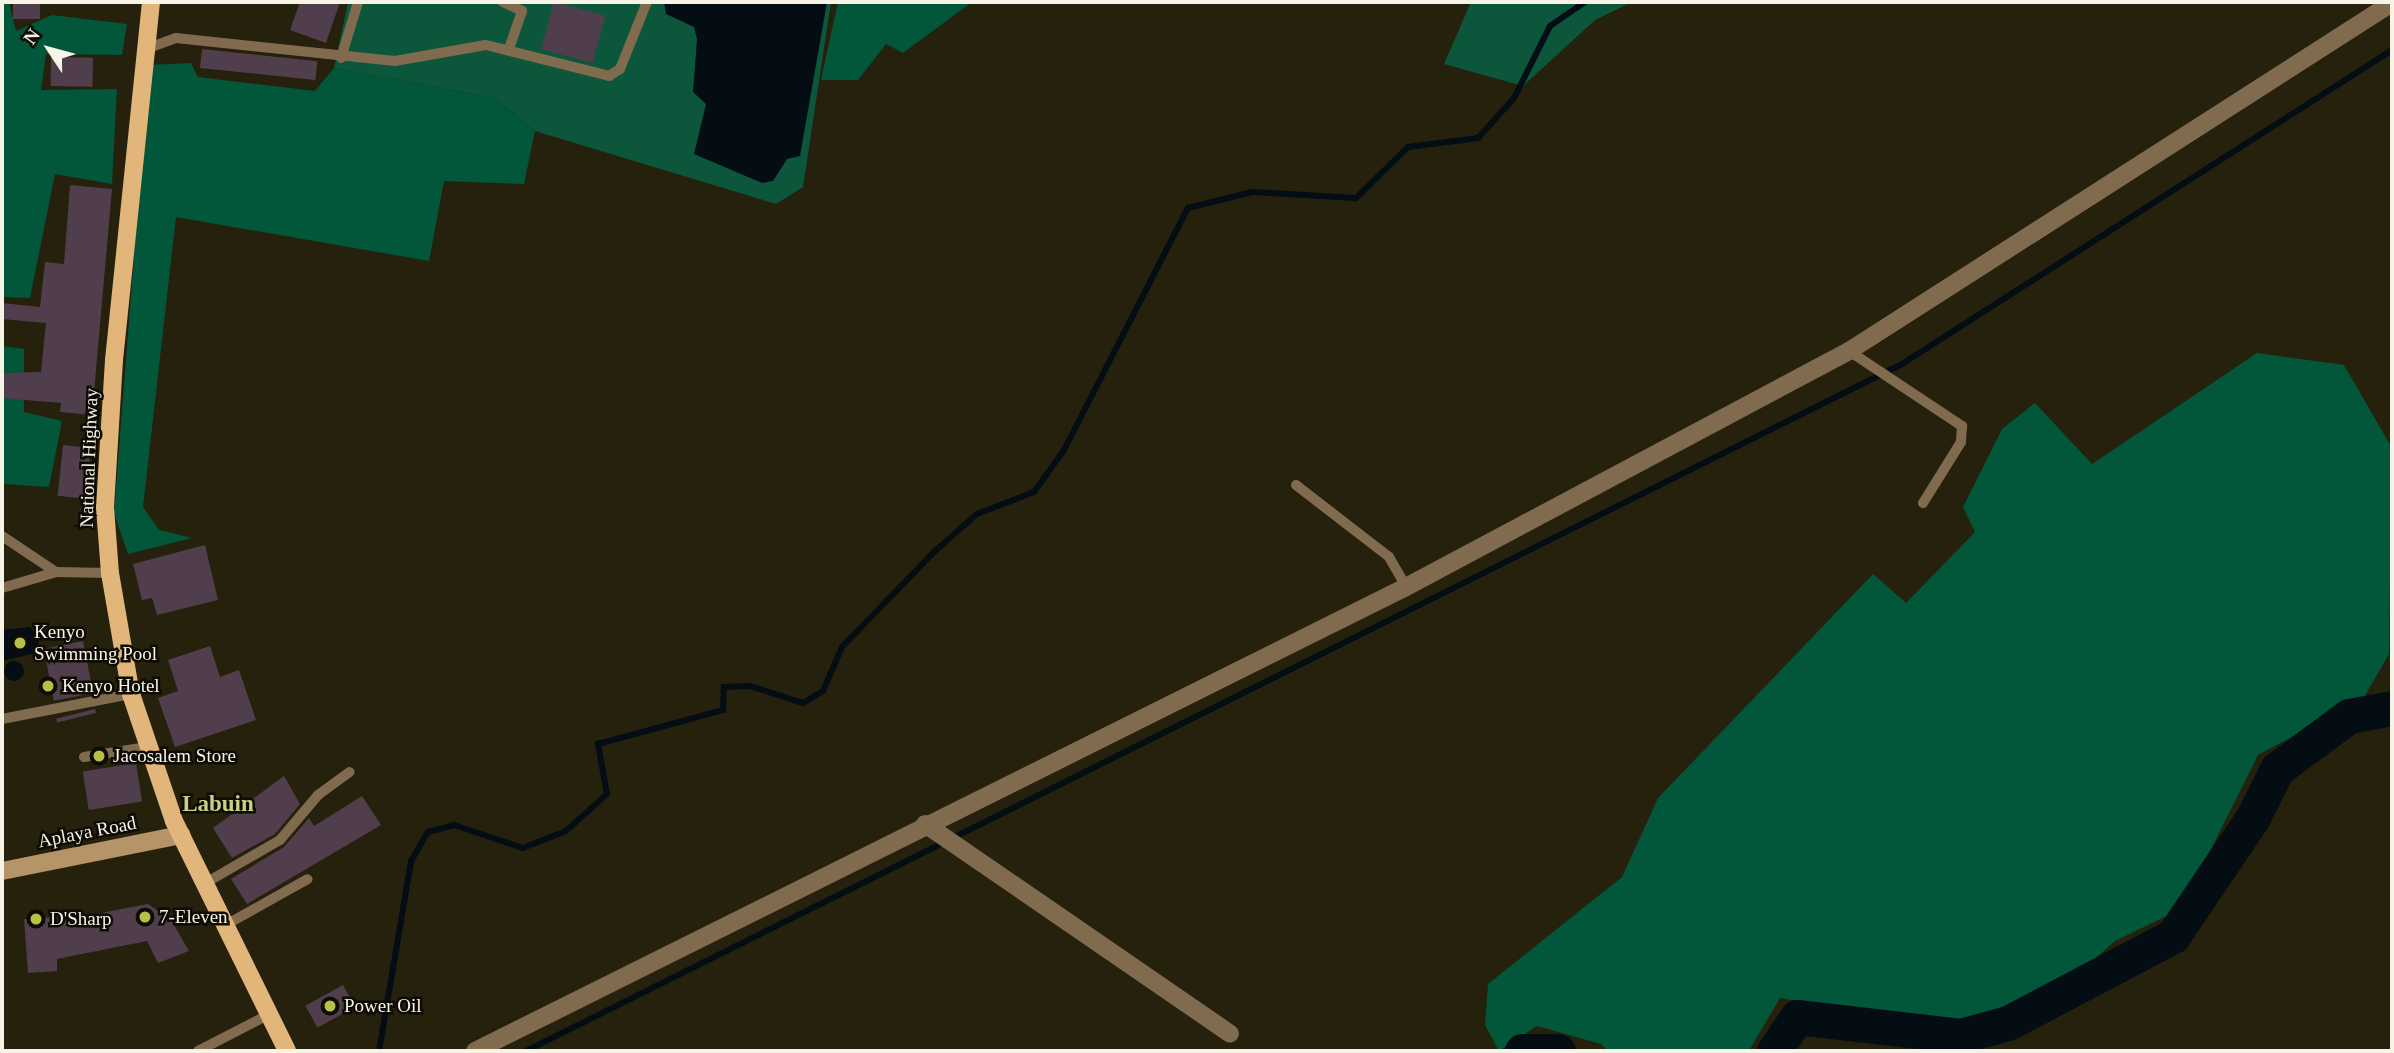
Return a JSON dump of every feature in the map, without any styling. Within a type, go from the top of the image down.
[{"type":"main road","name":"National Highway","points":[[151,2],[142,50],[105,508],[110,573],[131,694],[147,747],[202,885],[287,1051]]},
{"type":"street","points":[[475,1051],[925,824],[1406,587],[1854,354],[2392,3]]},
{"type":"street","points":[[925,824],[1230,1034]]},
{"type":"street","name":"Aplaya Road","points":[[2,871],[181,835]]},
{"type":"lane","points":[[341,58],[358,2]]},
{"type":"lane","points":[[503,2],[522,11],[509,47]]},
{"type":"lane","points":[[142,50],[176,38],[341,58],[395,61],[509,47],[609,76],[620,69],[647,2]]},
{"type":"lane","points":[[1854,354],[1962,426],[1961,442],[1923,503]]},
{"type":"lane","points":[[1296,485],[1389,557],[1406,587]]},
{"type":"lane","points":[[2,536],[56,572]]},
{"type":"lane","points":[[2,588],[56,572],[110,573]]},
{"type":"lane","points":[[2,719],[131,694]]},
{"type":"lane","points":[[84,757],[147,747]]},
{"type":"lane","points":[[202,885],[280,840],[318,795],[350,772]]},
{"type":"lane","points":[[222,927],[308,879]]},
{"type":"lane","points":[[198,1051],[268,1016]]},
{"type":"green space","points":[[2,2],[9,2],[16,31],[52,15],[127,24],[122,55],[46,54],[41,90],[117,89],[112,184],[55,174],[30,298],[2,297]]},
{"type":"green space","points":[[348,2],[831,2],[803,187],[776,204],[535,131],[495,98],[334,68]]},
{"type":"green space","points":[[838,2],[972,2],[903,53],[886,44],[858,80],[821,80]]},
{"type":"green space","points":[[1471,2],[1632,2],[1595,20],[1523,86],[1444,64]]},
{"type":"green space","points":[[191,63],[198,77],[315,91],[334,68],[495,98],[535,131],[524,184],[444,181],[429,261],[176,217],[143,507],[159,530],[192,538],[128,554],[114,513],[149,65]]},
{"type":"green space","points":[[2,346],[24,349],[24,412],[62,421],[49,487],[2,484]]},
{"type":"green space","points":[[2257,353],[2344,365],[2392,448],[2389,654],[2363,699],[2258,755],[2181,909],[2115,941],[2057,992],[1936,1026],[1780,998],[1749,1051],[1608,1051],[1601,1044],[1537,1026],[1499,1051],[1485,1025],[1488,984],[1622,877],[1658,798],[1873,574],[1906,603],[1975,532],[1963,507],[2002,429],[2035,403],[2092,464]]},
{"type":"shaded area","points":[[664,2],[827,2],[800,156],[787,159],[773,181],[762,183],[694,154],[706,104],[693,92],[697,39],[694,27],[666,14]]},
{"type":"shaded area","name":"Kenyo Swimming Pool","points":[[30,627],[39,639],[36,653],[2,661],[2,630]]},
{"type":"shaded area","points":[[14,661],[21,664],[24,671],[21,678],[14,681],[7,678],[4,671],[7,664]]},
{"type":"building","points":[[13,2],[40,2],[40,19],[13,19]]},
{"type":"building","points":[[300,2],[340,2],[326,43],[290,30]]},
{"type":"building","points":[[554,2],[605,16],[593,63],[541,49]]},
{"type":"building","points":[[202,49],[317,61],[315,80],[200,68]]},
{"type":"building","points":[[51,57],[93,58],[92,87],[50,86]]},
{"type":"building","points":[[70,185],[112,189],[92,415],[60,412],[61,403],[2,398],[2,373],[41,372],[46,323],[2,319],[2,303],[40,307],[45,262],[64,264]]},
{"type":"building","points":[[63,445],[91,448],[86,499],[58,496]]},
{"type":"building","points":[[205,545],[218,600],[157,615],[152,598],[142,600],[133,564]]},
{"type":"building","points":[[83,641],[93,693],[54,701],[44,649]]},
{"type":"building","points":[[210,646],[220,677],[239,670],[256,720],[175,747],[158,698],[178,691],[168,660]]},
{"type":"building","points":[[95,709],[96,713],[57,723],[56,719]]},
{"type":"building","points":[[136,763],[142,802],[89,810],[83,771]]},
{"type":"building","points":[[284,776],[300,804],[275,834],[232,858],[213,828]]},
{"type":"building","points":[[362,796],[381,825],[247,904],[231,879],[284,847],[309,818],[314,826]]},
{"type":"building","points":[[148,904],[171,920],[189,951],[158,963],[147,941],[57,959],[57,971],[28,973],[24,919],[54,917],[54,922]]},
{"type":"building","name":"Power Oil","points":[[343,985],[355,1007],[318,1028],[305,1006]]},
{"type":"waterway","points":[[379,1051],[411,861],[428,832],[454,825],[523,848],[566,831],[607,794],[598,744],[723,710],[724,687],[750,686],[803,703],[823,691],[842,647],[934,552],[977,514],[1034,492],[1064,450],[1188,208],[1252,192],[1356,198],[1408,147],[1478,138],[1514,98],[1550,26],[1585,2]]},
{"type":"waterway","points":[[526,1051],[1902,364],[2392,50]]},
{"type":"waterway","points":[[1774,1051],[1797,1017],[1960,1036],[2008,1023],[2173,936],[2252,819],[2277,769],[2349,716],[2392,708]]},
{"type":"waterway","points":[[1522,1051],[1558,1051]]},
{"type":"place","name":"Kenyo Swimming Pool","points":[[20,643]]},
{"type":"place","name":"Kenyo Hotel","points":[[48,686]]},
{"type":"place","name":"Jacosalem Store","points":[[99,756]]},
{"type":"place","name":"7-Eleven","points":[[145,917]]},
{"type":"place","name":"D'Sharp","points":[[36,919]]},
{"type":"place","name":"Power Oil","points":[[330,1006]]},
{"type":"district","name":"Labuin","points":[[218,804]]}]
